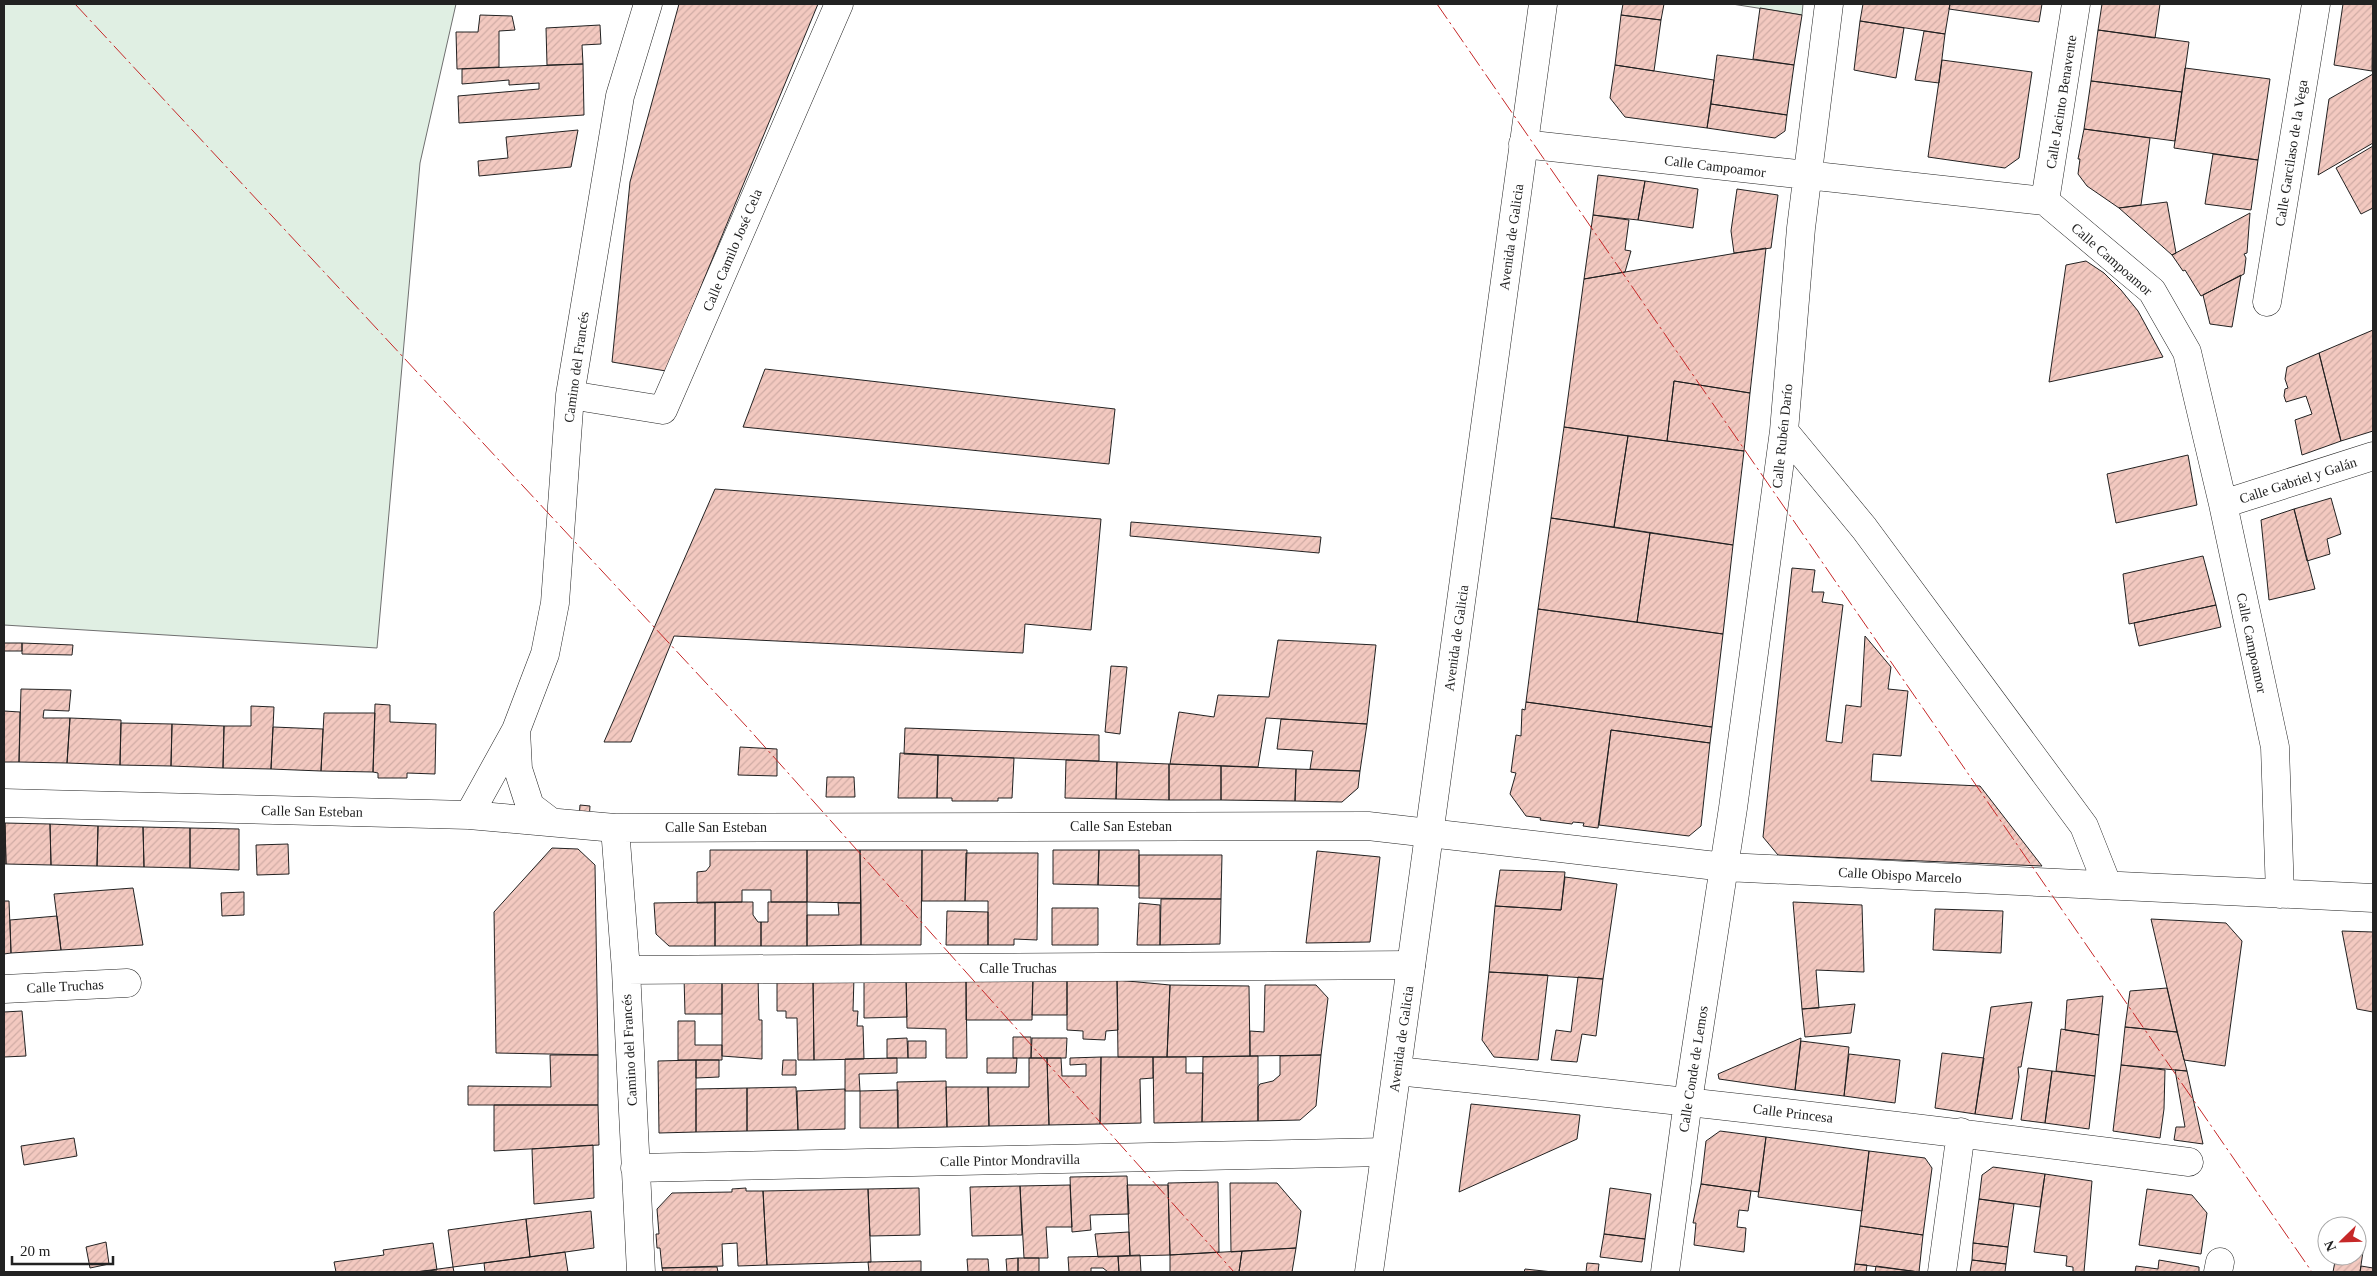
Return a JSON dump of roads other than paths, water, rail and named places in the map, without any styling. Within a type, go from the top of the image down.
[{"type":"street","name":"Camino del Francés","points":[[469,815],[516,730],[545,654],[555,603],[570,395],[620,96],[648,4]]},
{"type":"street","name":"Calle Camilo José Cela","points":[[570,395],[663,410],[839,4]]},
{"type":"street","name":"Avenida de Galicia","points":[[1369,1272],[1543,4]]},
{"type":"street","name":"Calle Rubén Darío","points":[[1725,867],[1784,431],[1806,176],[1829,4]]},
{"type":"street","name":"Calle Jacinto Benavente","points":[[2045,201],[2076,4]]},
{"type":"street","name":"Calle Garcilaso de la Vega","points":[[2267,302],[2316,4]]},
{"type":"street","name":"Calle Campoamor","points":[[1523,144],[2045,201],[2152,291],[2188,352],[2275,747],[2280,894]]},
{"type":"street","points":[[1784,431],[1858,520],[2084,826],[2106,884]]},
{"type":"street","name":"Calle Gabriel y Galán","points":[[2223,504],[2373,456]]},
{"type":"street","name":"Camino del Francés","points":[[516,730],[518,769],[530,806],[551,822]]},
{"type":"street","name":"Calle San Esteban","points":[[4,803],[469,815],[615,828],[1368,826],[1429,834]]},
{"type":"street","name":"Camino del Francés","points":[[615,828],[626,970],[642,1272]]},
{"type":"street","name":"Calle Obispo Marcelo","points":[[1429,834],[1725,867],[2373,898]]},
{"type":"street","name":"Calle Conde de Lemos","points":[[1665,1272],[1688,1101],[1725,867]]},
{"type":"street","name":"Calle Truchas","points":[[626,970],[1411,965]]},
{"type":"street","name":"Calle Truchas","points":[[4,989],[127,983]]},
{"type":"street","name":"Calle Princesa","points":[[1397,1072],[1688,1101],[1961,1132],[2189,1162]]},
{"type":"street","points":[[1942,1272],[1961,1132]]},
{"type":"street","name":"Calle Pintor Mondravilla","points":[[635,1168],[1385,1152]]}]
